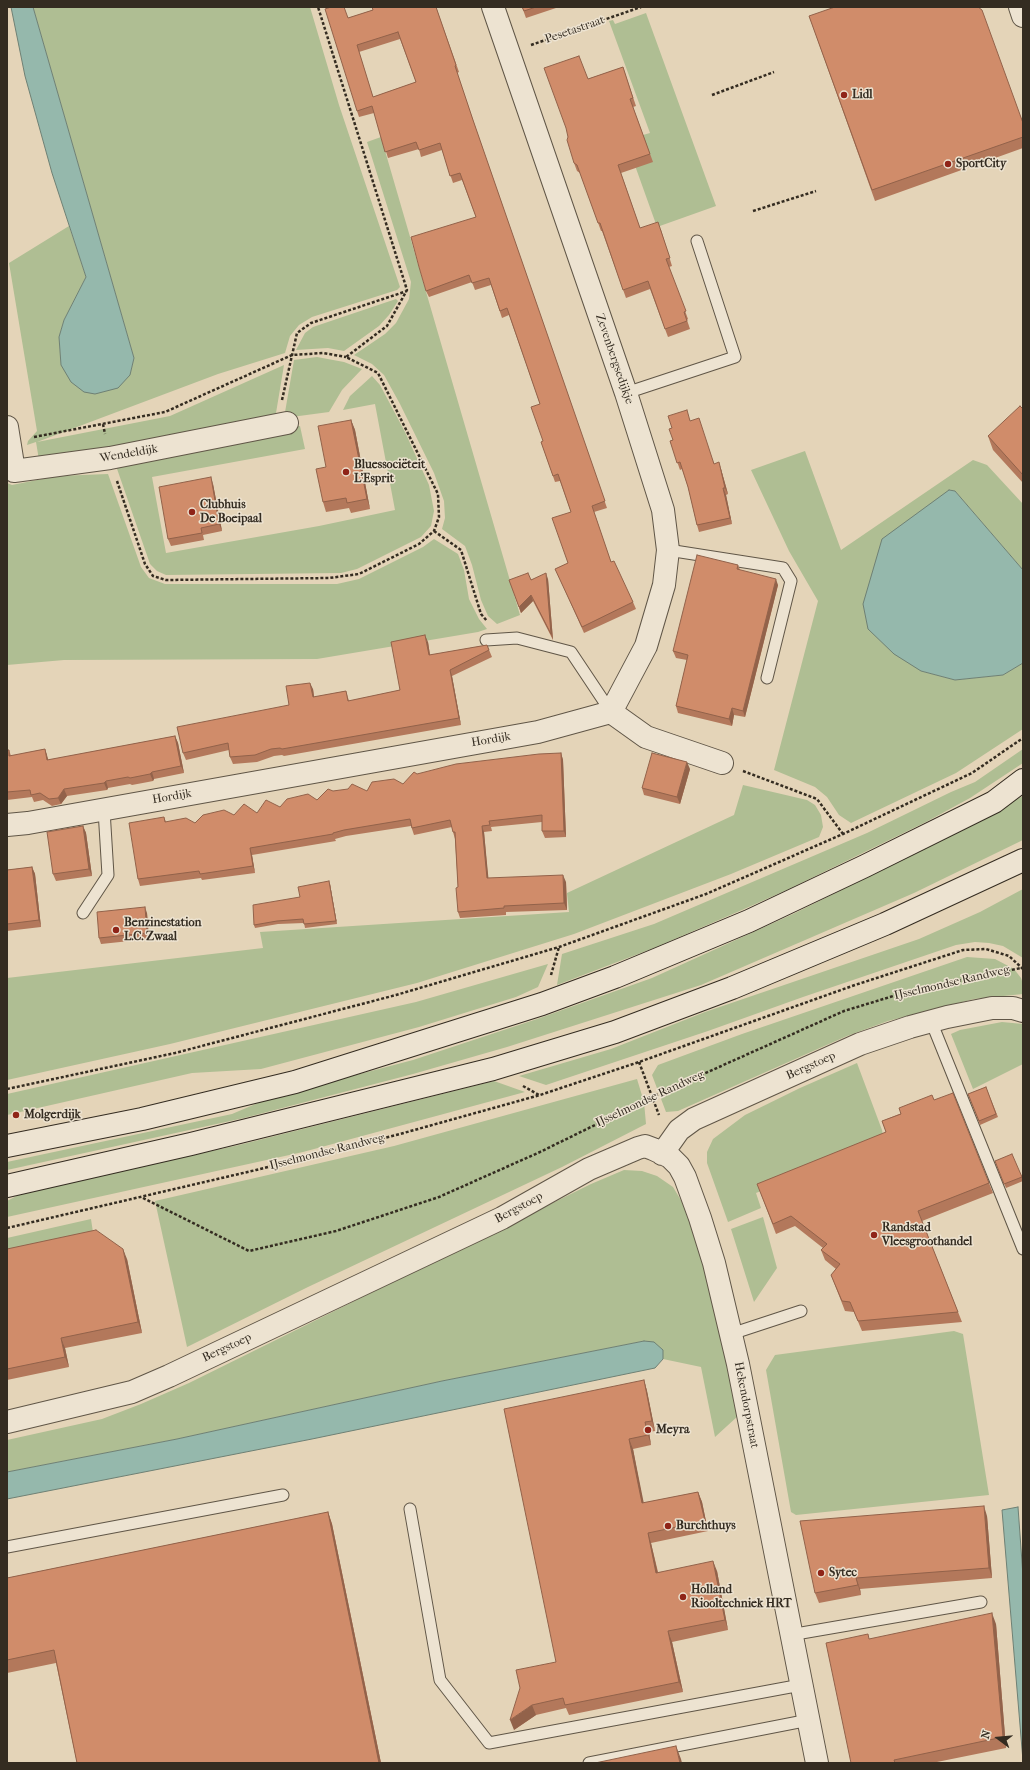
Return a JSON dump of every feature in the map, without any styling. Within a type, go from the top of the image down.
[{"type":"street","name":"Zevenbergsedijkje","points":[[493,7],[510,52],[626,393],[663,510],[668,550],[664,585],[646,646],[611,712]]},
{"type":"street","points":[[1020,7],[1023,16]]},
{"type":"street","name":"Wendeldijk","points":[[8,434],[14,471],[110,458],[282,424]]},
{"type":"street","points":[[611,712],[646,737],[722,763]]},
{"type":"street","name":"Hordijk","points":[[7,825],[28,823],[104,810],[538,732],[611,712]]},
{"type":"street","points":[[7,1146],[142,1119],[295,1082],[542,1004],[615,977],[749,921],[865,866],[994,802],[1023,780]]},
{"type":"street","points":[[7,1186],[191,1144],[463,1076],[615,1032],[732,988],[877,928],[1023,860]]},
{"type":"street","name":"Bergstoep","points":[[7,1422],[132,1392],[169,1376],[502,1218],[589,1169],[644,1146],[662,1154],[679,1130],[694,1119],[860,1044],[931,1021],[992,1008],[1013,1008],[1023,1011]]},
{"type":"street","name":"Hekendorpstraat","points":[[662,1154],[670,1157],[684,1176],[700,1218],[714,1263],[731,1334],[790,1635],[817,1763]]},
{"type":"lane","points":[[626,393],[735,357],[696,241]]},
{"type":"lane","points":[[668,550],[783,568],[791,581],[767,678]]},
{"type":"lane","points":[[486,640],[517,638],[571,652],[611,712]]},
{"type":"lane","points":[[83,913],[108,875],[104,810]]},
{"type":"lane","points":[[931,1021],[1023,1249]]},
{"type":"lane","points":[[731,1334],[801,1311]]},
{"type":"lane","points":[[7,1547],[283,1495]]},
{"type":"lane","points":[[410,1509],[440,1680],[489,1744],[801,1685]]},
{"type":"lane","points":[[790,1635],[981,1602]]},
{"type":"lane","points":[[589,1763],[808,1720]]},
{"type":"path","points":[[318,7],[407,290],[387,326],[346,356]]},
{"type":"path","name":"Pesetastraat","points":[[510,52],[641,7]]},
{"type":"path","points":[[712,95],[774,72]]},
{"type":"path","points":[[753,211],[816,191]]},
{"type":"path","points":[[282,424],[292,355],[297,333],[311,323],[407,290]]},
{"type":"path","points":[[8,434],[103,424],[165,412],[292,355],[323,353],[346,356],[378,373],[438,494],[439,517],[434,531],[419,544],[359,574],[329,578],[166,580],[152,576],[145,564],[110,458],[103,424]]},
{"type":"path","points":[[434,531],[461,550],[481,614],[502,639]]},
{"type":"path","points":[[7,1089],[175,1053],[396,995],[559,947],[706,894],[844,834],[972,773],[1023,738]]},
{"type":"path","points":[[722,763],[818,799],[844,834]]},
{"type":"path","name":"IJsselmondse Randweg","points":[[7,1228],[142,1197],[407,1132],[540,1095],[639,1062],[847,988],[963,950],[986,949],[1009,956],[1022,968]]},
{"type":"path","name":"IJsselmondse Randweg","points":[[142,1197],[249,1251],[336,1231],[440,1197],[540,1152],[652,1097],[844,1012],[913,990],[1022,968]]},
{"type":"path","points":[[639,1062],[659,1114],[662,1154]]},
{"type":"green space","points":[[33,7],[310,7],[339,105],[400,287],[397,290],[312,317],[299,325],[290,336],[285,353],[218,374],[37,442],[170,416],[284,365],[275,419],[40,466],[36,442],[27,445],[28,441],[37,431],[9,263],[69,226],[86,277],[64,320],[59,337],[61,365],[130,375],[134,358]]},
{"type":"green space","points":[[646,13],[716,206],[657,227],[628,146],[643,135],[650,133],[609,21],[613,20],[615,24]]},
{"type":"green space","points":[[381,137],[520,615],[497,624],[488,616],[481,600],[472,565],[465,546],[442,529],[445,518],[444,501],[434,473],[400,404],[384,375],[372,364],[354,355],[385,334],[396,323],[409,299],[411,282],[367,142]]},
{"type":"green space","points":[[396,299],[398,301],[389,315],[379,326],[344,351],[328,348],[296,350],[305,333],[313,327]]},
{"type":"green space","points":[[317,357],[344,362],[362,369],[342,390],[329,412],[284,418],[294,360]]},
{"type":"green space","points":[[372,376],[380,385],[405,432],[429,485],[434,511],[431,526],[421,537],[357,569],[341,573],[166,575],[157,571],[150,564],[115,463],[300,426],[305,449],[152,477],[166,553],[319,526],[395,510],[375,404],[343,410],[350,396]]},
{"type":"green space","points":[[805,451],[841,550],[973,460],[987,465],[1023,504],[1023,570],[955,491],[949,490],[921,671],[955,680],[1003,675],[1023,663],[1023,729],[956,773],[851,823],[839,815],[827,797],[815,787],[774,770],[818,601],[789,551],[751,470]]},
{"type":"green space","points":[[108,474],[141,567],[149,578],[165,584],[337,584],[359,579],[423,547],[434,539],[458,554],[464,570],[469,599],[479,619],[487,629],[478,632],[317,659],[64,660],[7,665],[7,483],[12,485],[57,476]]},
{"type":"green space","points":[[1023,749],[1023,763],[970,798],[926,822],[789,889],[742,910],[654,948],[557,985],[562,954],[654,924],[867,833],[951,792],[975,782]]},
{"type":"green space","points":[[743,785],[807,800],[815,805],[821,815],[823,827],[819,837],[731,874],[574,934],[417,983],[170,1044],[7,1080],[7,978],[263,948],[260,932],[569,912],[567,893],[734,815]]},
{"type":"green space","points":[[1023,796],[1023,840],[914,893],[701,985],[507,1047],[413,1074],[244,1118],[7,1170],[7,1162],[232,1114],[272,1097],[413,1060],[537,1019],[652,978],[793,914],[904,859]]},
{"type":"green space","points":[[1023,889],[1023,958],[1003,946],[989,943],[975,942],[956,945],[708,1031],[546,1085],[519,1076],[611,1049],[705,1012],[919,939],[980,912]]},
{"type":"green space","points":[[967,957],[995,959],[1014,969],[1021,978],[1023,984],[1023,994],[974,999],[888,1021],[847,1036],[678,1111],[666,1112],[652,1075],[658,1065],[742,1034]]},
{"type":"green space","points":[[548,964],[538,987],[516,997],[419,1027],[261,1069],[192,1073],[7,1115],[7,1094],[416,1002]]},
{"type":"green space","points":[[1002,1022],[1023,1024],[1023,1064],[973,1089],[951,1034],[960,1030]]},
{"type":"green space","points":[[857,1063],[882,1130],[884,1141],[756,1193],[761,1208],[728,1222],[707,1163],[707,1152],[713,1139],[745,1115],[800,1088]]},
{"type":"green space","points":[[637,1079],[644,1102],[646,1124],[562,1167],[308,1287],[187,1347],[155,1201],[394,1146]]},
{"type":"green space","points":[[494,1081],[525,1092],[303,1152],[7,1217],[7,1201],[24,1192],[239,1145]]},
{"type":"green space","points":[[624,1170],[642,1171],[657,1176],[673,1187],[682,1202],[713,1285],[738,1416],[715,1437],[701,1367],[663,1359],[663,1350],[644,1341],[442,1381],[177,1439],[7,1472],[7,1440],[102,1419],[189,1383],[591,1184]]},
{"type":"green space","points":[[763,1217],[777,1268],[754,1302],[731,1229]]},
{"type":"green space","points":[[91,1219],[94,1239],[7,1257],[7,1238]]},
{"type":"green space","points":[[954,1331],[963,1334],[989,1495],[796,1515],[791,1512],[766,1370],[775,1355]]},
{"type":"water","points":[[11,7],[33,7],[134,358],[130,375],[118,388],[95,394],[84,392],[71,382],[61,365],[59,337],[64,320],[86,277],[52,173],[25,76]]},
{"type":"water","points":[[949,490],[955,491],[1023,570],[1023,663],[1003,675],[955,680],[921,671],[894,654],[868,629],[863,604],[882,539]]},
{"type":"water","points":[[644,1341],[654,1342],[663,1350],[663,1359],[655,1368],[312,1439],[7,1499],[7,1472],[177,1439],[442,1381]]},
{"type":"water","points":[[1018,1507],[1023,1576],[1023,1761],[1002,1510]]},
{"type":"building","points":[[331,7],[344,7],[348,18],[373,10],[372,7],[436,7],[473,120],[605,501],[592,506],[611,562],[614,561],[633,602],[582,627],[555,569],[568,563],[552,518],[571,512],[558,474],[553,476],[541,442],[543,441],[531,407],[540,404],[507,308],[500,311],[489,278],[472,283],[469,275],[426,291],[419,267],[411,237],[476,217],[460,173],[450,176],[440,143],[419,150],[416,142],[385,152],[372,106],[357,111],[325,9]],"holes":[[[398,32],[416,82],[373,97],[357,45]]]},
{"type":"building","points":[[522,7],[536,7],[524,11]]},
{"type":"building","points":[[835,7],[978,7],[982,10],[1023,123],[1023,137],[872,190],[809,16]]},
{"type":"building","points":[[579,56],[588,79],[623,67],[633,98],[630,99],[650,154],[618,165],[640,228],[658,222],[670,258],[666,259],[686,311],[684,312],[687,321],[665,329],[648,281],[623,290],[600,223],[598,223],[577,165],[574,163],[567,140],[568,137],[566,128],[544,68]]},
{"type":"building","points":[[1020,406],[1023,409],[1023,475],[988,436]]},
{"type":"building","points":[[687,410],[690,421],[699,418],[714,464],[719,462],[730,518],[697,525],[688,487],[680,462],[677,463],[670,441],[673,440],[669,429],[672,428],[668,416]]},
{"type":"building","name":"Bluessociëteit L'Esprit","points":[[351,420],[367,499],[347,503],[346,498],[323,502],[316,469],[326,467],[318,426]]},
{"type":"building","name":"Clubhuis De Boeipaal","points":[[211,477],[219,524],[201,528],[202,533],[168,539],[159,487]]},
{"type":"building","points":[[697,555],[738,565],[737,569],[776,579],[743,711],[732,708],[729,719],[676,706],[688,655],[673,651]]},
{"type":"building","points":[[528,573],[531,580],[546,573],[551,634],[531,595],[519,607],[509,580]]},
{"type":"building","points":[[425,635],[429,655],[487,645],[489,650],[450,670],[459,718],[282,749],[271,749],[255,755],[230,757],[228,743],[183,753],[177,727],[289,705],[286,686],[310,683],[313,697],[346,691],[348,701],[400,690],[391,642]]},
{"type":"building","points":[[175,736],[181,766],[130,778],[128,777],[106,781],[104,783],[64,789],[58,798],[49,799],[40,793],[31,795],[30,790],[7,792],[7,750],[9,750],[9,756],[45,749],[47,760]]},
{"type":"building","points":[[561,753],[564,831],[542,831],[542,815],[489,821],[490,825],[482,826],[487,878],[563,875],[564,903],[504,906],[504,908],[458,912],[455,832],[453,832],[450,820],[412,828],[410,819],[344,830],[333,834],[250,848],[253,866],[200,874],[199,871],[138,879],[129,823],[164,817],[165,822],[186,818],[195,823],[203,815],[224,810],[234,815],[244,804],[257,813],[266,800],[280,807],[287,799],[308,794],[317,800],[328,789],[333,791],[348,789],[352,784],[367,791],[372,782],[394,779],[403,784],[414,772],[417,774],[456,764],[539,754]]},
{"type":"building","points":[[652,753],[687,762],[677,797],[642,788]]},
{"type":"building","points":[[83,826],[89,869],[53,874],[47,832]]},
{"type":"building","points":[[32,867],[39,920],[7,924],[7,870]]},
{"type":"building","points":[[329,881],[336,921],[304,924],[303,919],[254,925],[253,905],[300,897],[298,887]]},
{"type":"building","points":[[145,907],[147,933],[99,938],[97,912]]},
{"type":"building","points":[[986,1087],[996,1114],[979,1121],[968,1094]]},
{"type":"building","name":"Randstad Vleesgroothandel","points":[[953,1093],[989,1183],[918,1211],[958,1312],[858,1321],[850,1302],[842,1301],[831,1275],[840,1264],[821,1250],[827,1244],[791,1216],[773,1224],[757,1184],[886,1132],[882,1121],[901,1114],[899,1108],[932,1095],[934,1100]]},
{"type":"building","points":[[1012,1154],[1022,1177],[1004,1184],[995,1161]]},
{"type":"building","points":[[96,1230],[123,1249],[138,1322],[61,1338],[65,1357],[7,1369],[7,1249]]},
{"type":"building","points":[[644,1380],[652,1421],[645,1422],[648,1435],[629,1439],[642,1503],[698,1492],[705,1521],[648,1533],[656,1573],[713,1561],[725,1620],[668,1631],[679,1682],[565,1705],[563,1698],[532,1705],[510,1720],[520,1688],[516,1670],[556,1662],[504,1409]]},
{"type":"building","points":[[984,1506],[989,1568],[856,1578],[858,1585],[815,1593],[800,1521]]},
{"type":"building","points":[[328,1512],[379,1763],[77,1763],[54,1650],[7,1660],[7,1578]]},
{"type":"building","points":[[992,1613],[1003,1737],[894,1760],[895,1763],[851,1763],[826,1643],[868,1634],[869,1639]]},
{"type":"building","points":[[676,1746],[680,1763],[595,1763]]},
{"type":"place","name":"Lidl","points":[[844,95]]},
{"type":"place","name":"SportCity","points":[[948,164]]},
{"type":"place","name":"Bluessociëteit L'Esprit","points":[[346,472]]},
{"type":"place","name":"Clubhuis De Boeipaal","points":[[192,512]]},
{"type":"place","name":"Benzinestation L.C. Zwaal","points":[[116,930]]},
{"type":"place","name":"Molgerdijk","points":[[16,1115]]},
{"type":"place","name":"Randstad Vleesgroothandel","points":[[874,1235]]},
{"type":"place","name":"Meyra","points":[[648,1430]]},
{"type":"place","name":"Burchthuys","points":[[668,1526]]},
{"type":"place","name":"Sytec","points":[[821,1573]]},
{"type":"place","name":"Holland Riooltechniek HRT","points":[[683,1597]]}]
